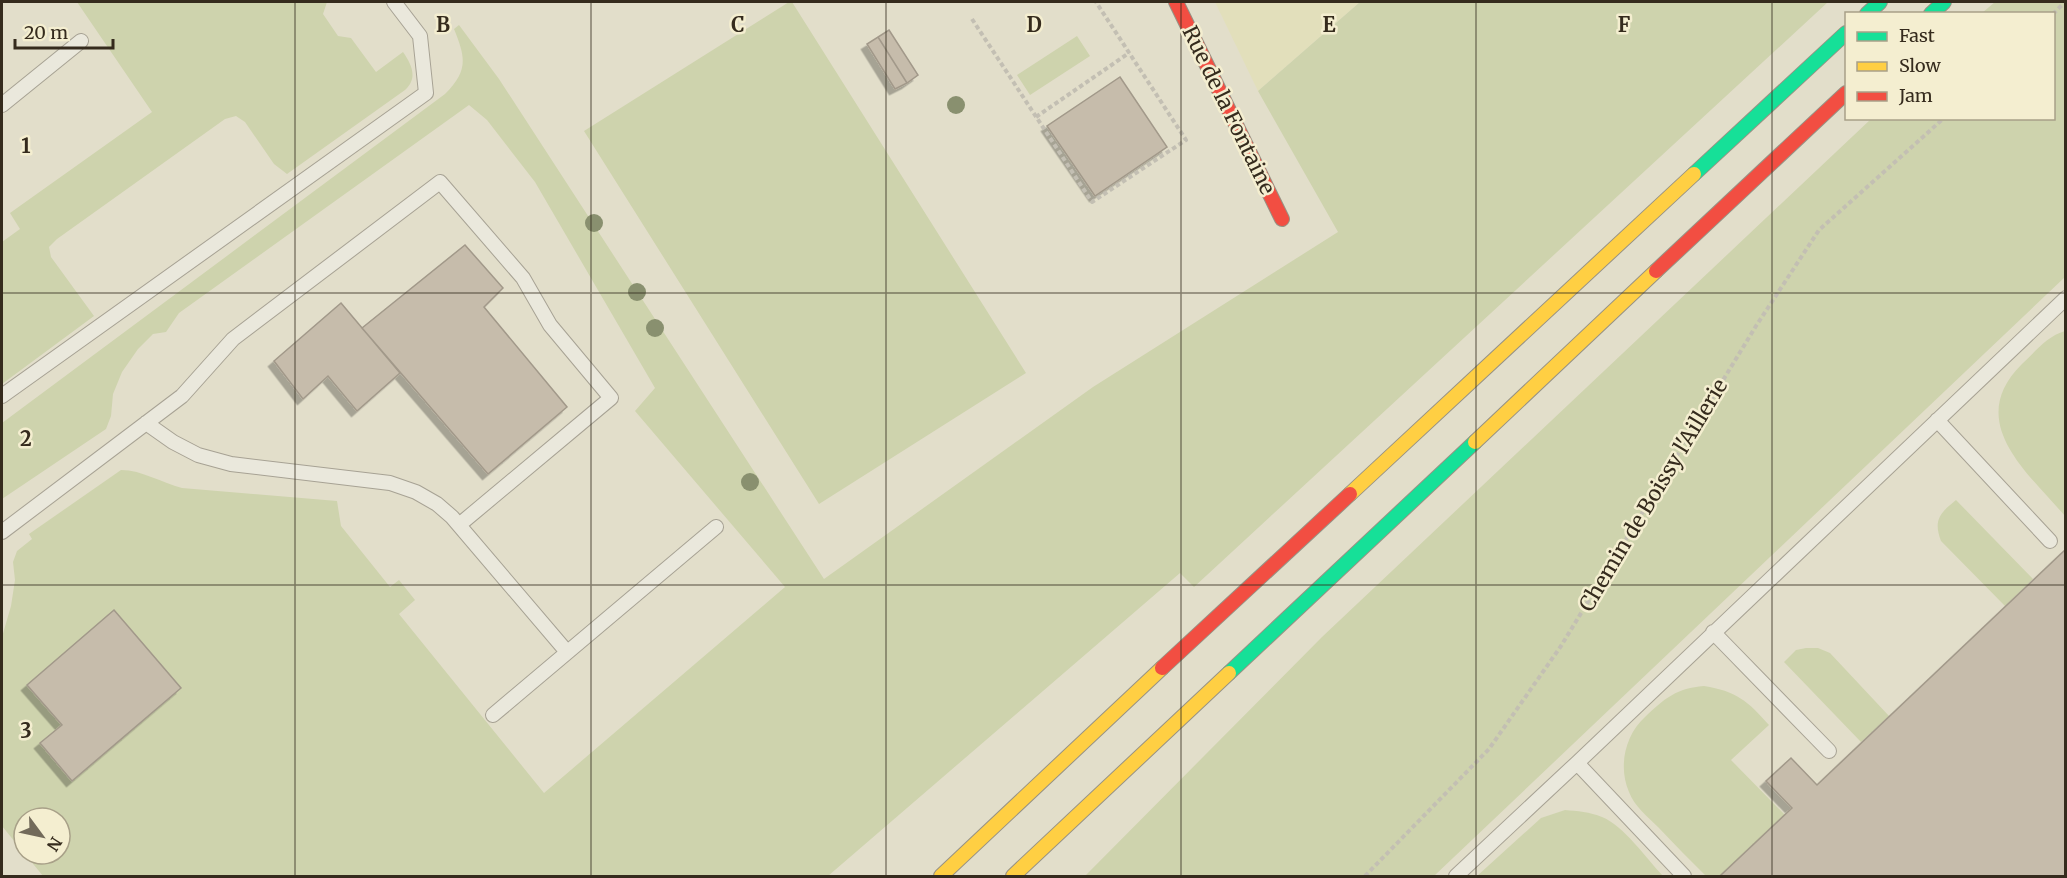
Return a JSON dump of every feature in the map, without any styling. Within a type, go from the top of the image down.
[{"type":"main road","name":"Rue de la Fontaine","points":[[1176,2],[1282,219]]},
{"type":"main road","points":[[941,876],[1125,702],[1845,34]]},
{"type":"main road","points":[[1013,876],[1845,94]]},
{"type":"lane","points":[[2,396],[426,93],[420,36],[394,2]]},
{"type":"lane","points":[[2,105],[81,42]]},
{"type":"lane","points":[[2,532],[182,396],[233,339],[251,324],[440,182],[523,278],[550,325],[611,398],[459,525]]},
{"type":"lane","points":[[1456,876],[1578,763],[2066,298]]},
{"type":"lane","points":[[1937,420],[2050,541]]},
{"type":"lane","points":[[146,423],[173,442],[198,455],[231,464],[375,481],[416,492],[437,504],[459,525],[567,652]]},
{"type":"lane","points":[[493,715],[716,527]]},
{"type":"lane","points":[[1713,632],[1829,751]]},
{"type":"lane","points":[[1578,763],[1684,876]]},
{"type":"path","points":[[972,19],[1092,202],[1186,140],[1096,2]]},
{"type":"path","points":[[1036,117],[1129,53]]},
{"type":"path","name":"Chemin de Boissy l'Aillerie","points":[[1365,876],[1489,749],[1561,646],[1756,326],[1819,230],[1942,120]]},
{"type":"shaded area","points":[[1215,2],[1360,2],[1258,91]]},
{"type":"green space","points":[[77,2],[327,2],[323,14],[338,36],[351,38],[376,72],[403,52],[411,67],[412,76],[405,90],[287,174],[274,164],[245,122],[236,116],[225,119],[57,239],[49,247],[51,257],[94,316],[2,384],[2,242],[20,229],[10,213],[152,112]]},
{"type":"green space","points":[[792,2],[1026,373],[819,504],[584,131]]},
{"type":"green space","points":[[1360,2],[1828,2],[1194,587],[1180,573],[828,876],[43,876],[35,866],[72,866],[72,806],[12,806],[12,838],[2,826],[2,637],[11,606],[15,580],[13,562],[17,551],[32,539],[29,534],[121,470],[137,472],[182,488],[337,501],[341,526],[390,587],[399,580],[415,600],[399,614],[544,793],[785,587],[635,411],[655,388],[535,182],[487,120],[469,105],[179,313],[166,332],[153,334],[138,349],[122,372],[113,394],[111,416],[106,429],[2,499],[2,423],[445,94],[458,78],[463,64],[461,48],[454,29],[459,25],[499,79],[824,579],[1093,387],[1338,232],[1258,91]]},
{"type":"green space","points":[[1995,2],[2065,2],[2065,277],[1434,876],[1085,876],[1322,637],[1870,120],[2055,120],[2055,12],[1983,12]]},
{"type":"green space","points":[[1077,36],[1090,56],[1030,95],[1017,75]]},
{"type":"green space","points":[[2066,331],[2065,516],[2019,464],[2000,426],[1999,406],[2006,385],[2022,364],[2047,340]]},
{"type":"green space","points":[[1956,500],[2033,579],[2005,606],[1941,541],[1938,522],[1942,513]]},
{"type":"green space","points":[[1818,648],[1830,653],[1889,716],[1861,742],[1784,662],[1796,650]]},
{"type":"green space","points":[[1704,686],[1741,698],[1769,725],[1731,760],[1785,815],[1720,876],[1706,876],[1642,811],[1631,797],[1624,772],[1625,752],[1638,724],[1672,695],[1686,689]]},
{"type":"green space","points":[[1565,810],[1593,814],[1610,821],[1626,835],[1663,876],[1477,876],[1541,818]]},
{"type":"building","points":[[889,30],[918,75],[907,83],[878,37]]},
{"type":"building","points":[[878,37],[907,83],[895,89],[867,44]]},
{"type":"building","points":[[1120,77],[1167,147],[1095,196],[1047,126]]},
{"type":"building","points":[[465,245],[503,288],[484,307],[567,407],[488,474],[362,328]]},
{"type":"building","points":[[341,303],[400,373],[357,411],[328,376],[303,399],[274,361]]},
{"type":"building","points":[[2066,549],[2066,876],[1720,876],[1792,808],[1766,781],[1791,758],[1817,785]]},
{"type":"building","points":[[114,610],[181,688],[72,781],[40,743],[62,725],[27,685]]},
{"type":"traffic: fast","points":[[1869,12],[1880,2]]},
{"type":"traffic: fast","points":[[1933,12],[1944,2]]},
{"type":"traffic: fast","points":[[1694,174],[1845,34]]},
{"type":"traffic: fast","points":[[1229,673],[1475,442]]},
{"type":"traffic: slow","points":[[1350,494],[1694,174]]},
{"type":"traffic: slow","points":[[1475,442],[1656,271]]},
{"type":"traffic: slow","points":[[941,876],[1162,668]]},
{"type":"traffic: slow","points":[[1013,876],[1229,673]]},
{"type":"traffic: jam","points":[[1176,2],[1282,219]]},
{"type":"traffic: jam","points":[[1656,271],[1845,94]]},
{"type":"traffic: jam","points":[[1162,668],[1350,494]]}]
